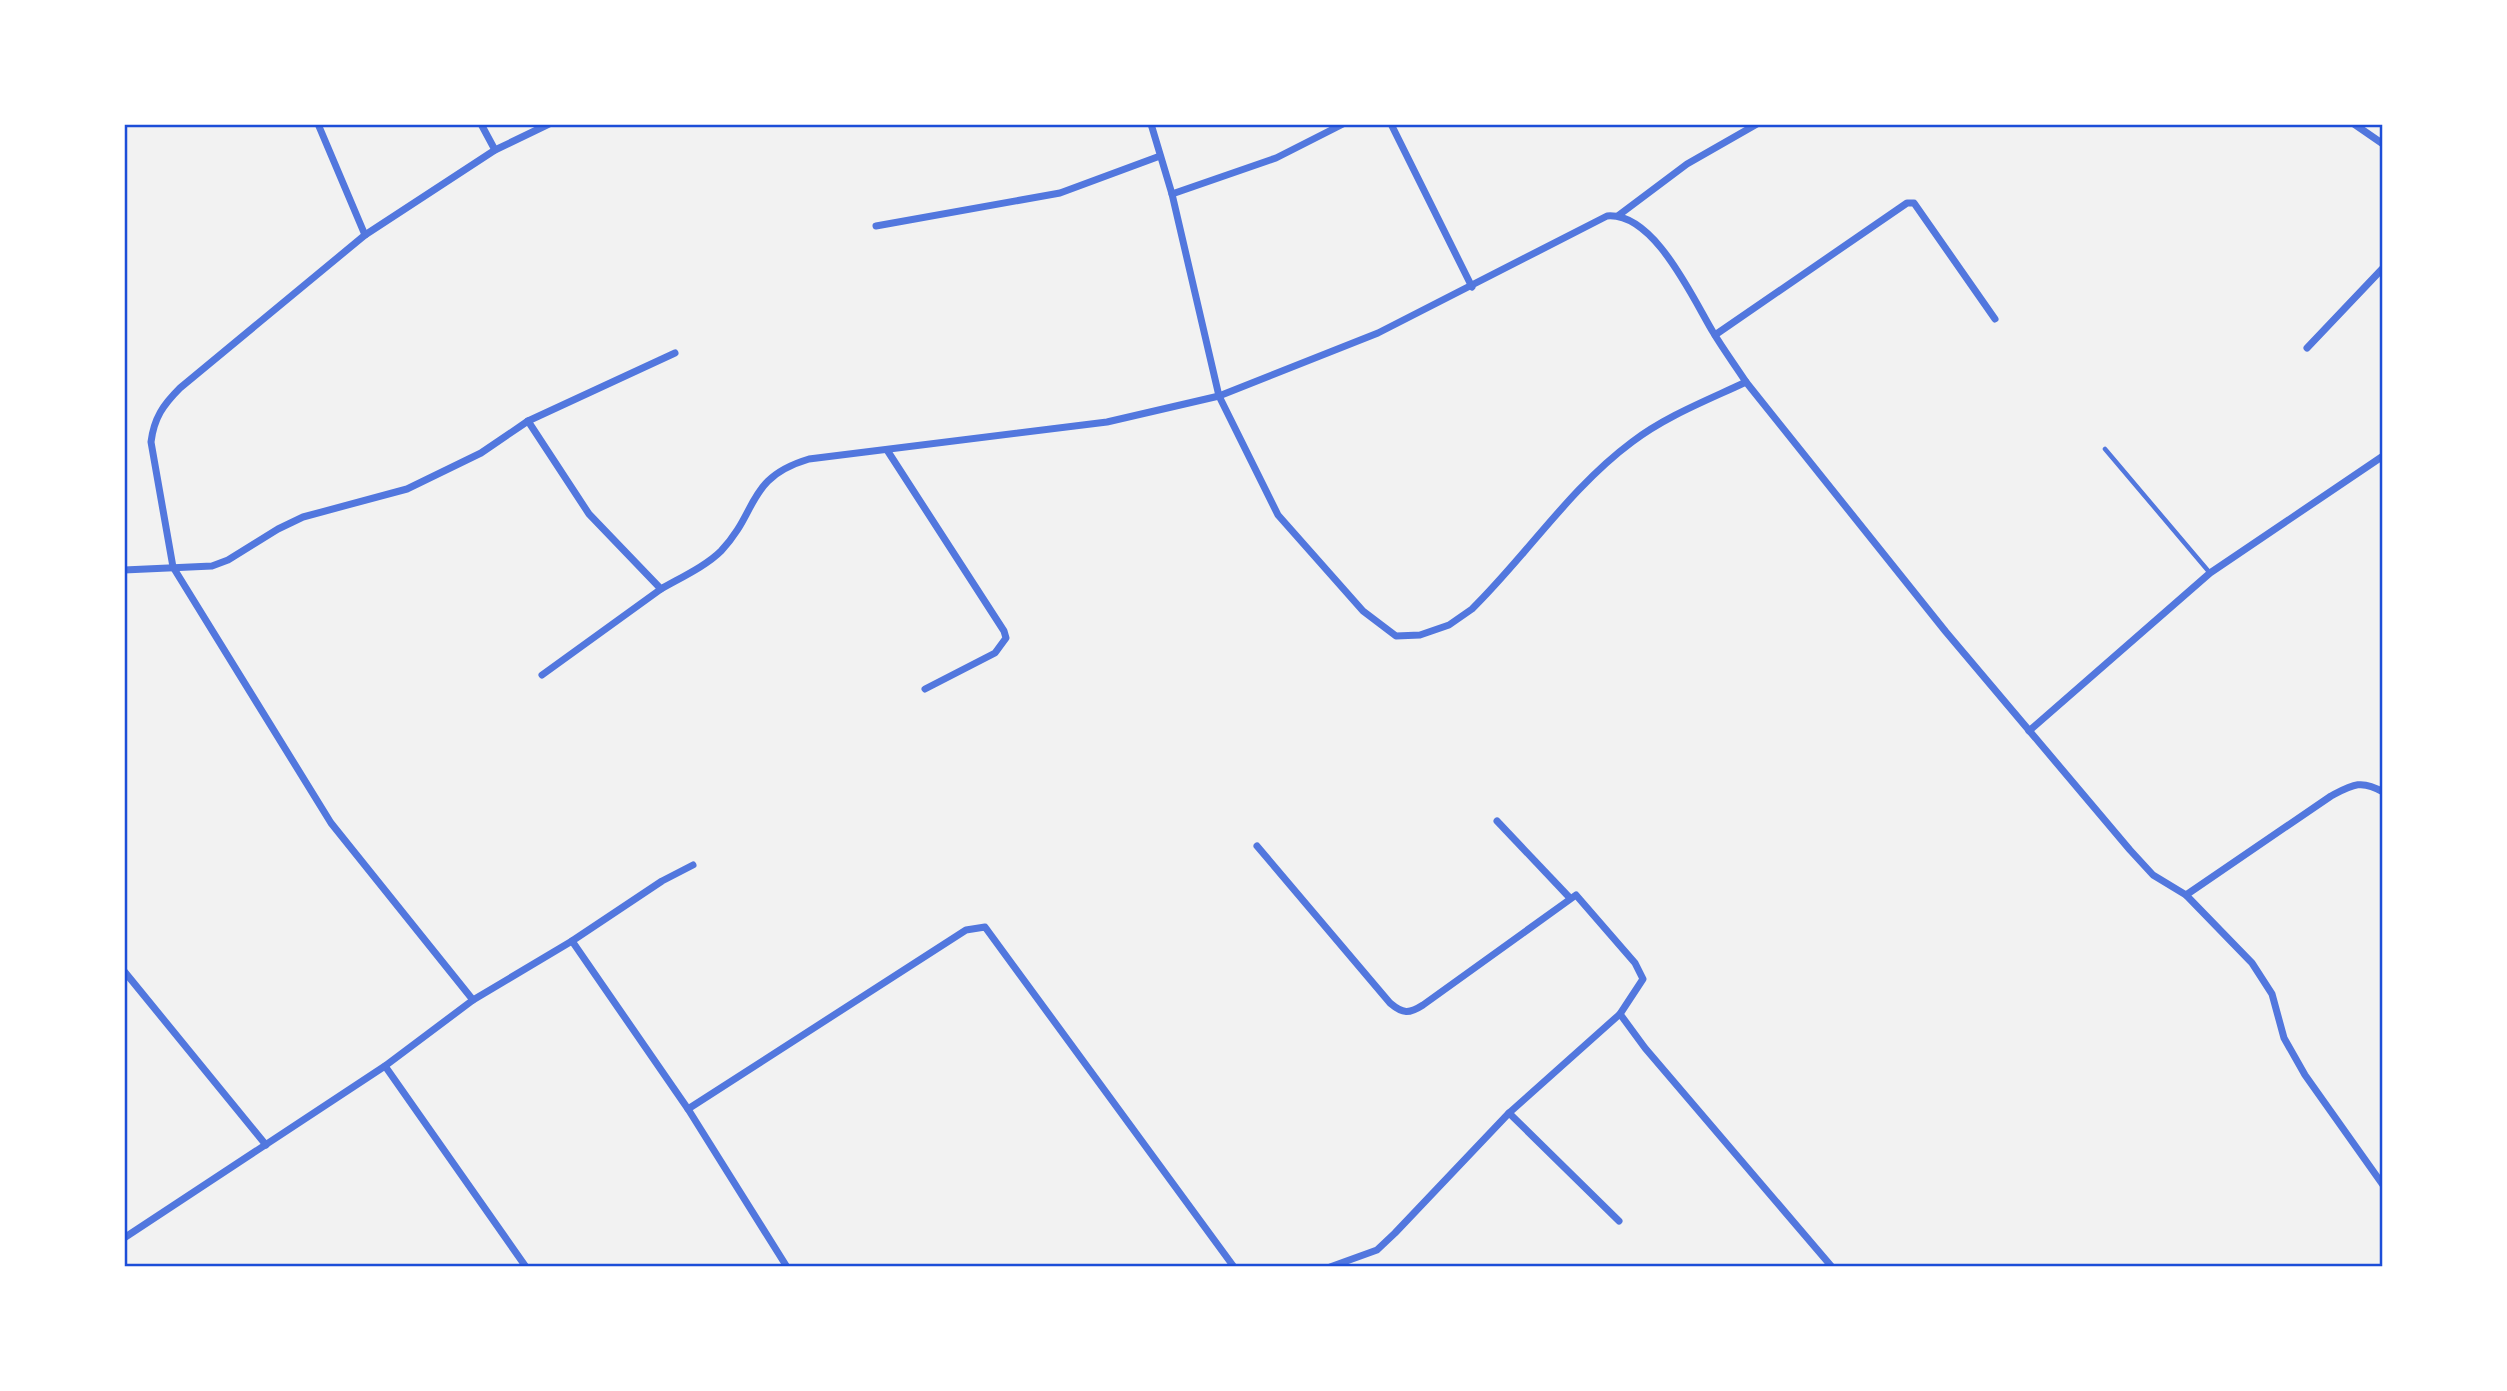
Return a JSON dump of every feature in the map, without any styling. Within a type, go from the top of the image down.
[{"type":"street","points":[[318,124],[365,235]]},
{"type":"street","points":[[481,124],[495,150]]},
{"type":"street","points":[[472,1000],[331,823],[173,566],[151,442],[153,423],[164,404],[365,235],[495,150],[548,124]]},
{"type":"street","points":[[1150,124],[1172,194],[1219,396],[1278,515],[1363,611],[1396,636],[1420,635],[1449,625],[1472,609],[1613,457],[1634,440],[1678,415],[1746,382]]},
{"type":"street","points":[[1172,194],[1276,158],[1343,124]]},
{"type":"street","points":[[1391,124],[1472,287]]},
{"type":"street","points":[[542,675],[661,589],[721,551],[769,478],[785,466],[809,459],[1107,422],[1219,396],[1378,333],[1607,216],[1619,215],[1687,164],[1757,124]]},
{"type":"street","points":[[2354,124],[2383,144]]},
{"type":"street","points":[[876,226],[1060,193],[1160,156]]},
{"type":"street","points":[[1715,335],[1907,203],[1914,203],[1931,223],[1995,319]]},
{"type":"street","points":[[1619,215],[1648,235],[1676,268],[1746,382],[2029,732],[2153,875],[2186,895],[2252,963],[2272,994],[2284,1038],[2305,1075],[2383,1185]]},
{"type":"street","points":[[2307,348],[2383,268]]},
{"type":"street","points":[[124,570],[212,566],[228,560],[303,517],[407,489],[481,453],[528,421],[675,353]]},
{"type":"street","points":[[528,421],[589,514],[661,589]]},
{"type":"street","points":[[887,450],[997,619],[1006,638],[996,653],[925,689]]},
{"type":"street","points":[[2029,732],[2210,573],[2383,456]]},
{"type":"street","points":[[2186,895],[2331,796],[2356,782],[2368,783],[2383,792]]},
{"type":"street","points":[[1497,821],[1569,897]]},
{"type":"street","points":[[1257,846],[1390,1003],[1401,1012],[1411,1013],[1423,1005],[1569,897],[1576,895],[1583,898],[1641,972],[1643,979],[1620,1014],[1509,1113],[1377,1250],[1330,1267]]},
{"type":"street","points":[[124,1238],[385,1066],[472,1000],[572,941],[662,881],[693,865]]},
{"type":"street","points":[[688,1109],[966,930],[985,927],[1234,1267]]},
{"type":"street","points":[[572,941],[688,1109],[787,1267]]},
{"type":"street","points":[[124,971],[266,1145]]},
{"type":"street","points":[[1620,1014],[1644,1048],[1832,1267]]},
{"type":"street","points":[[385,1066],[526,1267]]},
{"type":"street","points":[[1509,1113],[1619,1221]]},
{"type":"lane","points":[[2105,449],[2210,573]]}]
